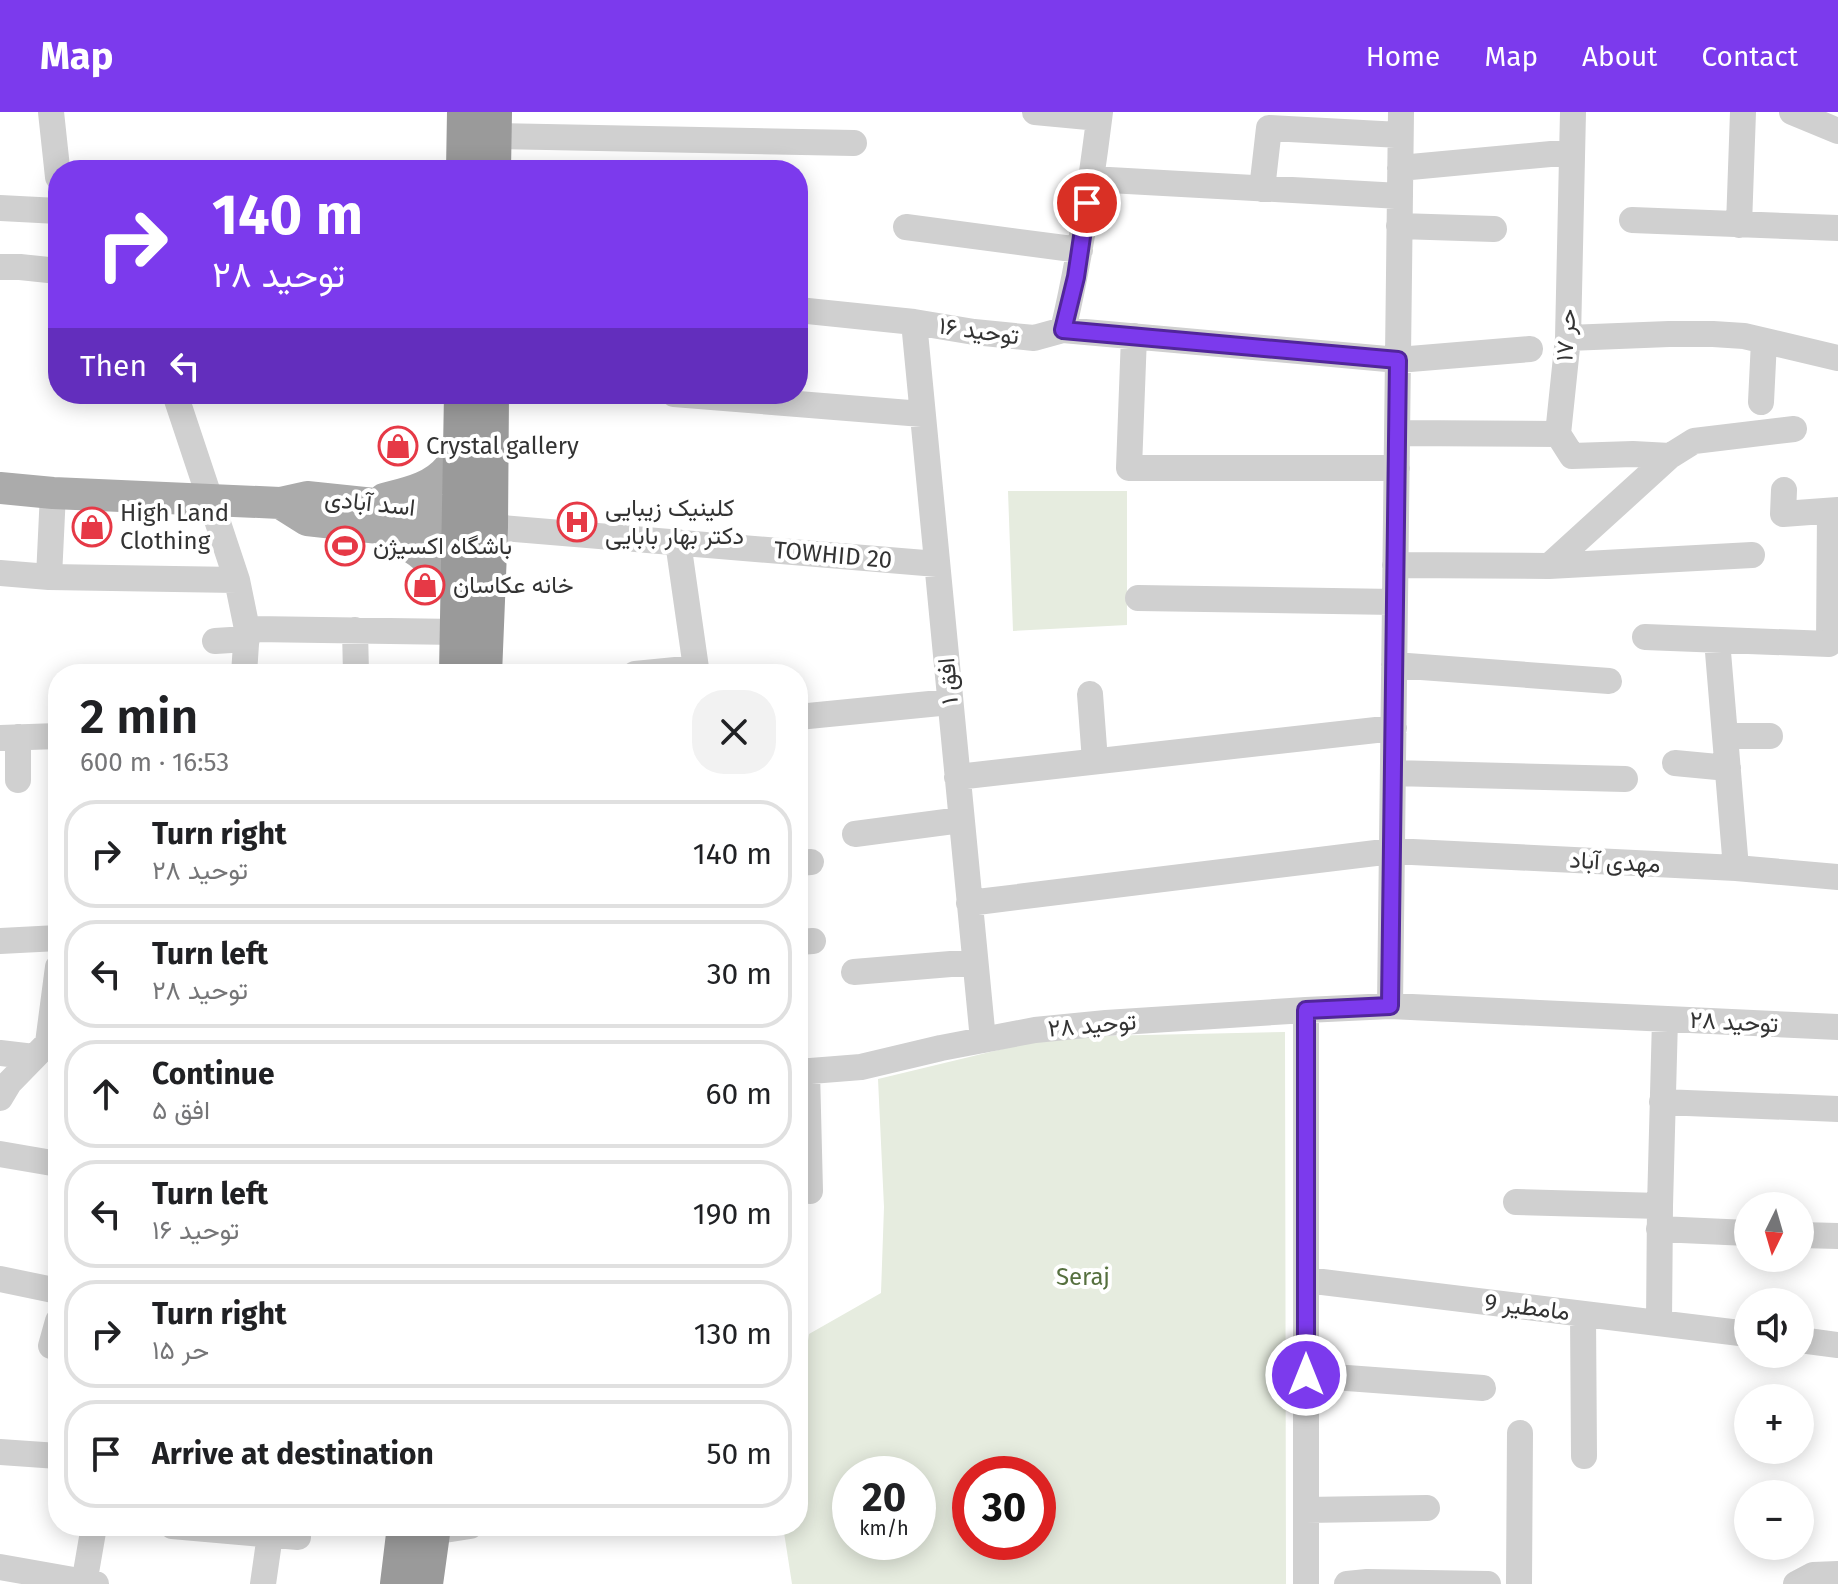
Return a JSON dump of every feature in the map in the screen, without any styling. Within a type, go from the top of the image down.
[{"type":"highway","points":[[464,160],[465,112]]},
{"type":"highway","points":[[462,404],[461,444],[470,525],[473,596],[483,664]]},
{"type":"highway","points":[[470,525],[489,404]]},
{"type":"highway","points":[[457,664],[458,632],[473,596]]},
{"type":"highway","points":[[398,1584],[420,1536]]},
{"type":"highway","points":[[424,1536],[425,1584]]},
{"type":"main road","points":[[461,444],[450,467],[435,481],[367,515],[421,553],[473,596]]},
{"type":"main road","name":"اسد آبادی","points":[[0,488],[280,503],[307,497],[367,515],[470,525]]},
{"type":"street","points":[[51,112],[56,160]]},
{"type":"street","points":[[1035,112],[1099,115],[1076,277],[1063,330]]},
{"type":"street","name":"حر ۱۷","points":[[1558,434],[1568,338],[1573,112]]},
{"type":"street","points":[[1739,225],[1743,112]]},
{"type":"street","points":[[1792,112],[1838,131]]},
{"type":"street","points":[[1262,189],[1269,128],[1401,123],[1390,1006]]},
{"type":"street","points":[[493,139],[854,143]]},
{"type":"street","points":[[1400,168],[1572,152]]},
{"type":"street","points":[[1091,179],[1400,196]]},
{"type":"street","points":[[0,208],[48,210]]},
{"type":"street","points":[[1632,220],[1838,228]]},
{"type":"street","points":[[1399,226],[1494,229]]},
{"type":"street","points":[[906,227],[1080,250]]},
{"type":"street","points":[[0,267],[48,266]]},
{"type":"street","name":"توحید ۱۶","points":[[808,311],[1034,338],[1063,330],[1398,360],[1530,349]]},
{"type":"street","name":"افق ۱","points":[[914,322],[983,1040]]},
{"type":"street","points":[[1134,336],[1129,468],[1397,468]]},
{"type":"street","points":[[1568,338],[1744,336],[1838,358]]},
{"type":"street","points":[[1761,402],[1764,341]]},
{"type":"street","points":[[178,404],[237,580],[247,634],[245,664]]},
{"type":"street","points":[[798,404],[922,414]]},
{"type":"street","points":[[1549,566],[1670,456],[1694,441],[1794,429]]},
{"type":"street","points":[[1397,433],[1558,434],[1572,456],[1670,456]]},
{"type":"street","points":[[1645,637],[1829,644],[1834,511],[1783,514],[1784,490]]},
{"type":"street","points":[[49,577],[53,493]]},
{"type":"street","name":"TOWHID 20","points":[[470,525],[937,564]]},
{"type":"street","points":[[473,596],[506,555],[523,541],[554,532]]},
{"type":"street","points":[[678,542],[696,664]]},
{"type":"street","points":[[1395,565],[1549,566],[1752,555]]},
{"type":"street","points":[[0,573],[49,577],[237,580]]},
{"type":"street","points":[[1138,598],[1395,602]]},
{"type":"street","points":[[355,630],[356,664]]},
{"type":"street","points":[[215,641],[247,634],[355,630],[458,632]]},
{"type":"street","points":[[1717,640],[1736,868]]},
{"type":"street","points":[[1394,665],[1609,681]]},
{"type":"street","points":[[1090,694],[1095,761]]},
{"type":"street","points":[[808,716],[950,702]]},
{"type":"street","points":[[957,777],[1394,728]]},
{"type":"street","points":[[18,780],[9,738],[48,736]]},
{"type":"street","points":[[1725,736],[1770,736]]},
{"type":"street","points":[[1675,763],[1728,768]]},
{"type":"street","points":[[1393,773],[1625,779]]},
{"type":"street","points":[[855,834],[961,820]]},
{"type":"street","name":"مهدی آباد","points":[[969,903],[1392,851],[1736,868],[1838,877]]},
{"type":"street","points":[[1,936],[48,938]]},
{"type":"street","points":[[854,972],[975,962]]},
{"type":"street","name":"توحید ۲۸","points":[[808,1071],[861,1067],[1035,1030],[1390,1006],[1665,1019],[1711,1015],[1838,1027]]},
{"type":"street","points":[[1306,1010],[1306,1584]]},
{"type":"street","points":[[1659,1323],[1665,1019]]},
{"type":"street","points":[[0,1098],[9,1083],[48,1043]]},
{"type":"street","points":[[0,1053],[34,1057]]},
{"type":"street","points":[[1662,1102],[1838,1109]]},
{"type":"street","points":[[0,1154],[48,1162]]},
{"type":"street","points":[[808,1161],[810,1191]]},
{"type":"street","points":[[1516,1202],[1659,1218],[1734,1231]]},
{"type":"street","points":[[1814,1235],[1838,1236]]},
{"type":"street","points":[[0,1279],[48,1289]]},
{"type":"street","name":"مامطیر 9","points":[[1306,1280],[1734,1332]]},
{"type":"street","points":[[1583,1314],[1584,1456]]},
{"type":"street","points":[[1814,1342],[1838,1345]]},
{"type":"street","points":[[1306,1375],[1483,1388]]},
{"type":"street","points":[[1519,1584],[1520,1433]]},
{"type":"street","points":[[0,1452],[48,1455]]},
{"type":"street","points":[[1306,1510],[1427,1508]]},
{"type":"street","points":[[0,1567],[88,1584],[93,1536]]},
{"type":"street","points":[[263,1584],[270,1536]]},
{"type":"street","points":[[284,1536],[298,1537]]},
{"type":"street","points":[[1796,1584],[1813,1575],[1838,1574]]},
{"type":"street","points":[[1347,1584],[1488,1584]]},
{"type":"green space","points":[[1008,491],[1127,491],[1127,625],[1013,631]]},
{"type":"green space","name":"Seraj","points":[[1285,1032],[1286,1584],[792,1584],[785,1536],[808,1536],[809,1334],[881,1293],[884,1207],[878,1079],[1052,1037]]},
{"type":"place","name":"Crystal gallery","points":[[398,446]]},
{"type":"place","name":"کلینیک زیبایی دکتر بهار بابایی","points":[[577,522]]},
{"type":"place","name":"High Land Clothing","points":[[92,527]]},
{"type":"place","name":"باشگاه اکسیژن","points":[[345,546]]},
{"type":"place","name":"خانه عکاسان","points":[[425,585]]},
{"type":"route","points":[[1087,203],[1076,277],[1063,330],[1398,360],[1390,1006],[1306,1010],[1306,1375]]}]
